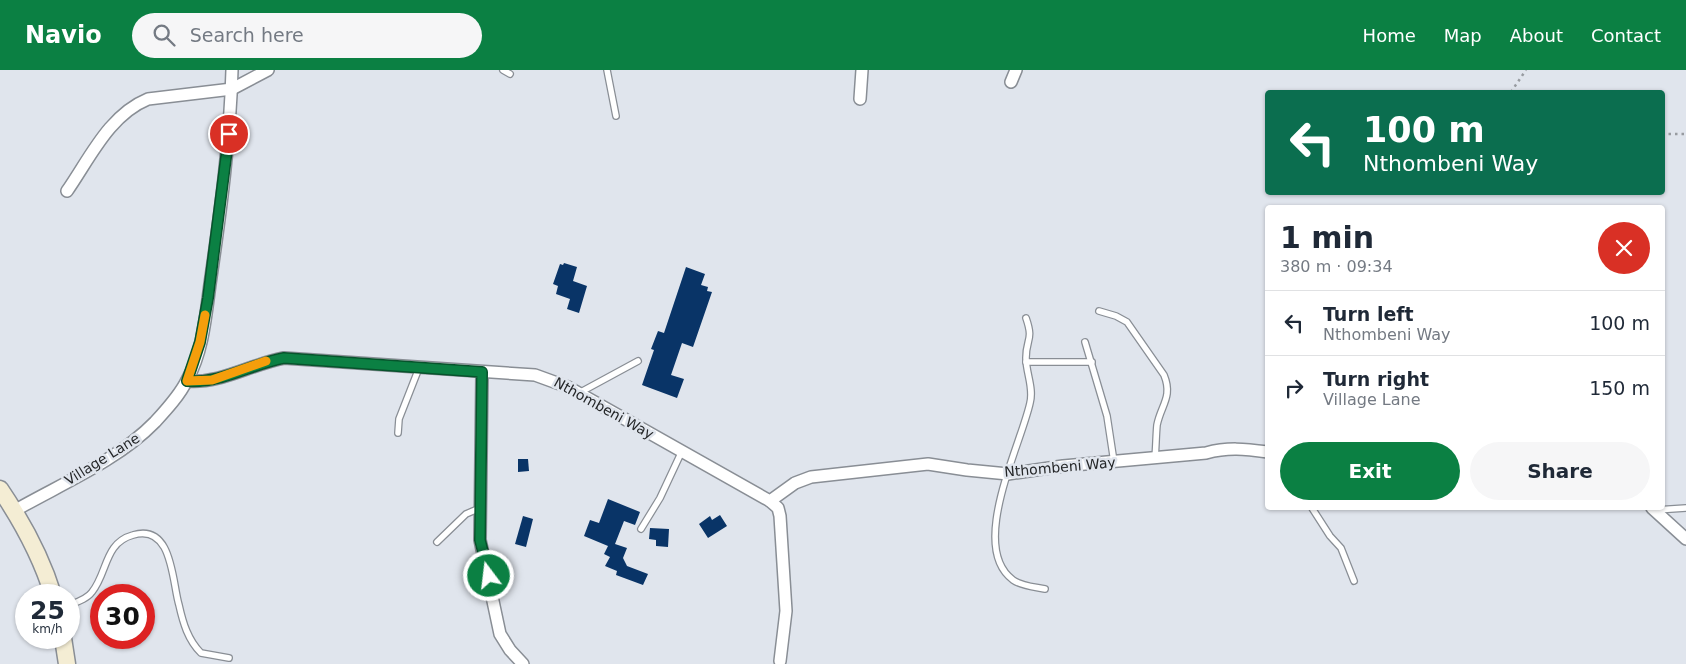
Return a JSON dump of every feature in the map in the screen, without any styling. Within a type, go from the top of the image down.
[{"type":"street","name":"Village Lane","points":[[14,511],[104,460],[140,436],[156,421],[187,381],[200,342],[210,289],[228,150],[232,70]]},
{"type":"street","points":[[67,191],[112,125],[136,104],[148,99],[232,89],[268,70]]},
{"type":"street","points":[[860,99],[862,70]]},
{"type":"street","points":[[1011,82],[1016,70]]},
{"type":"street","name":"Nthombeni Way","points":[[187,381],[212,380],[265,361],[284,358],[535,375],[550,379],[579,393],[770,500],[802,479],[887,468],[928,464],[1008,474],[1063,466],[1238,448],[1265,452]]},
{"type":"street","points":[[482,372],[480,540],[500,634],[510,650],[523,664]]},
{"type":"street","points":[[0,489],[44,567],[49,584]]},
{"type":"street","points":[[770,500],[778,508],[780,516],[786,611],[780,661]]},
{"type":"street","points":[[1655,510],[1686,539]]},
{"type":"street","points":[[65,649],[67,664]]},
{"type":"lane","points":[[503,70],[510,74]]},
{"type":"lane","points":[[607,70],[616,116]]},
{"type":"lane","points":[[1099,312],[1116,316],[1127,322],[1164,375],[1168,384],[1168,395],[1158,425],[1155,458]]},
{"type":"lane","points":[[1026,318],[1031,333],[1026,362],[1031,402],[997,514],[995,551],[1003,569],[1014,581],[1045,589]]},
{"type":"lane","points":[[1085,342],[1107,416],[1114,462]]},
{"type":"lane","points":[[579,393],[638,362]]},
{"type":"lane","points":[[1026,362],[1092,362]]},
{"type":"lane","points":[[398,433],[399,419],[419,368]]},
{"type":"lane","points":[[641,529],[660,498],[682,451]]},
{"type":"lane","points":[[437,542],[466,514],[480,508]]},
{"type":"lane","points":[[1665,509],[1686,508]]},
{"type":"lane","points":[[1313,510],[1330,536],[1342,548],[1354,581]]},
{"type":"lane","points":[[80,600],[93,592],[108,554],[118,543],[135,534],[154,537],[166,550],[171,563],[178,603],[189,638],[201,653],[228,658]]},
{"type":"path","points":[[1512,90],[1526,70]]},
{"type":"path","points":[[1665,134],[1686,134]]},
{"type":"building","points":[[564,263],[577,267],[573,281],[587,286],[579,313],[567,309],[570,299],[556,294],[558,286],[553,284],[560,264],[563,265]]},
{"type":"building","points":[[686,267],[705,274],[701,285],[708,287],[707,291],[712,292],[693,347],[682,343],[671,375],[684,379],[677,398],[642,385],[654,350],[651,349],[658,331],[664,333]]},
{"type":"building","points":[[518,459],[528,459],[529,471],[518,472]]},
{"type":"building","points":[[608,499],[640,512],[635,525],[624,521],[615,544],[627,548],[623,558],[627,566],[648,574],[643,585],[616,575],[617,571],[605,566],[610,557],[604,554],[608,546],[584,536],[590,520],[599,523]]},
{"type":"building","points":[[720,515],[727,526],[708,538],[699,524],[710,516],[712,520]]},
{"type":"building","points":[[523,516],[533,519],[526,547],[515,544]]},
{"type":"building","points":[[650,528],[669,529],[668,547],[656,546],[656,540],[649,539]]},
{"type":"slow traffic","points":[[205,315],[195,361],[187,381],[200,382],[212,380],[266,361]]},
{"type":"route","points":[[229,134],[208,298],[200,342],[187,381],[200,382],[212,380],[265,361],[284,358],[482,372],[480,540],[489,576]]}]
